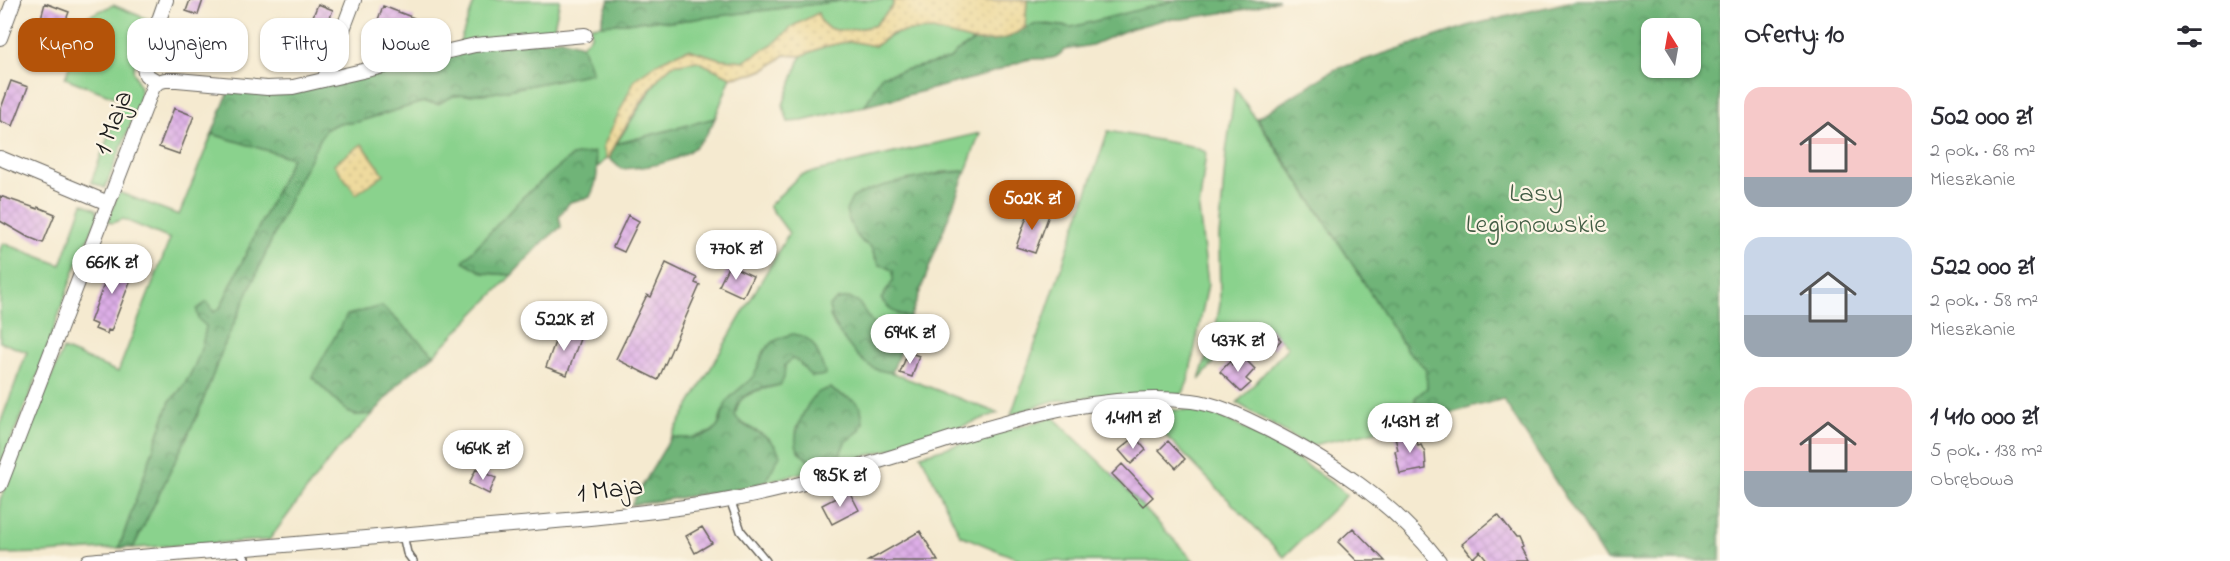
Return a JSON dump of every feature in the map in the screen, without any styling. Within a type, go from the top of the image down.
[{"type":"street","points":[[0,38],[14,0]]},
{"type":"street","points":[[158,82],[146,75],[142,65],[166,0]]},
{"type":"street","points":[[324,80],[354,0]]},
{"type":"street","name":"1 Maja","points":[[0,485],[153,87],[158,82],[177,80],[267,88],[293,87],[475,45],[585,35]]},
{"type":"street","points":[[0,158],[108,203]]},
{"type":"street","name":"1 Maja","points":[[88,561],[596,518],[708,504],[795,485],[1054,410],[1119,402],[1172,400],[1207,404],[1236,414],[1312,452],[1388,507],[1414,531],[1439,561]]},
{"type":"lane","points":[[730,499],[741,531],[766,561]]},
{"type":"lane","points":[[403,535],[407,553],[413,561]]},
{"type":"lane","points":[[238,549],[247,561]]},
{"type":"green space","points":[[475,0],[560,0],[553,31],[459,44]]},
{"type":"green space","points":[[609,0],[848,0],[670,22],[656,20],[602,25]]},
{"type":"green space","points":[[848,0],[893,0],[893,6],[874,26],[850,30],[833,30],[826,27],[818,14],[793,26],[776,42],[745,61],[720,59],[688,49],[661,61],[603,147],[607,158],[598,167],[594,153],[572,156],[524,196],[464,261],[484,273],[512,275],[434,355],[382,306],[312,377],[348,412],[355,415],[373,414],[332,456],[269,540],[133,548],[198,414],[223,348],[299,179],[325,130],[336,124],[357,122],[423,102],[438,104],[453,96],[492,93],[592,73],[582,45],[591,36],[591,26],[656,20],[670,22]]},
{"type":"green space","points":[[1027,0],[1174,1],[1072,27],[1047,24],[1025,28]]},
{"type":"green space","points":[[1176,0],[1279,0],[1247,9],[1182,19],[1166,19],[1129,29],[1092,45],[1064,50],[1056,57],[1026,60],[981,76],[865,106],[881,76],[950,59],[956,52],[974,41],[993,41],[1009,37],[1037,24],[1072,27]]},
{"type":"green space","name":"Lasy Legionowskie","points":[[1577,0],[1720,0],[1720,561],[1606,561],[1503,399],[1417,422],[1415,398],[1427,388],[1426,369],[1406,349],[1257,118],[1334,70],[1471,25]]},
{"type":"green space","points":[[113,5],[145,18],[127,18],[127,72],[134,72],[140,88],[140,101],[105,188],[91,182],[122,100],[65,78],[67,72],[115,72],[115,18],[87,18]]},
{"type":"green space","points":[[933,30],[974,41],[956,52],[950,59],[881,76],[865,106],[802,121],[788,122],[783,105],[801,56],[823,47],[850,41],[875,46],[889,36],[902,32]]},
{"type":"green space","points":[[561,39],[582,45],[592,73],[492,93],[453,96],[438,104],[423,102],[357,122],[336,124],[325,130],[299,179],[223,348],[198,414],[133,548],[119,548],[170,401],[184,385],[202,347],[206,326],[198,319],[197,309],[207,302],[214,312],[220,308],[292,158],[212,134],[230,88],[279,94],[371,72],[451,72],[451,53],[475,47]]},
{"type":"green space","points":[[697,61],[731,77],[715,118],[616,144],[660,76],[672,65]]},
{"type":"green space","points":[[1235,88],[1334,235],[1406,349],[1427,369],[1427,388],[1415,398],[1417,422],[1308,446],[1237,403],[1288,347],[1270,329],[1242,331],[1199,380],[1216,326],[1220,304],[1219,237],[1226,153]]},
{"type":"green space","points":[[715,118],[708,132],[689,152],[664,163],[621,169],[609,158],[616,144]]},
{"type":"green space","points":[[1108,131],[1191,146],[1206,152],[1199,210],[1208,284],[1188,381],[1183,393],[1179,395],[1100,396],[1053,401],[1011,415]]},
{"type":"green space","points":[[980,133],[966,171],[943,172],[859,194],[862,242],[871,247],[875,259],[893,271],[897,314],[910,318],[902,345],[883,338],[871,321],[830,316],[835,327],[848,343],[874,368],[998,413],[925,440],[836,464],[845,442],[859,431],[863,423],[849,398],[831,388],[796,428],[798,451],[821,468],[765,482],[779,455],[768,438],[737,420],[735,415],[739,402],[756,391],[780,385],[785,365],[792,359],[797,360],[812,377],[820,362],[817,351],[761,356],[760,365],[753,377],[722,412],[718,426],[711,432],[688,439],[671,437],[789,233],[769,206],[800,175]]},
{"type":"green space","points":[[212,134],[292,158],[220,308],[210,320],[195,367],[170,401],[119,548],[0,554],[0,500],[63,349],[118,372],[170,239],[123,219],[113,223],[108,222],[118,192],[179,215]]},
{"type":"green space","points":[[594,152],[597,175],[590,197],[570,202],[559,216],[561,227],[544,241],[512,275],[484,273],[463,261],[524,196],[572,156]]},
{"type":"green space","points":[[966,171],[910,318],[897,313],[881,299],[893,281],[893,271],[879,265],[871,247],[854,232],[846,211],[852,198],[876,188],[907,180]]},
{"type":"green space","points":[[83,203],[96,209],[98,216],[74,271],[38,375],[0,467],[0,424],[27,352],[0,342],[0,250],[3,243],[61,265]]},
{"type":"green space","points":[[849,298],[859,303],[883,338],[902,345],[892,373],[875,369],[866,363],[839,332],[829,306],[836,300]]},
{"type":"green space","points":[[382,306],[434,355],[403,379],[373,414],[355,415],[348,412],[312,377],[347,315]]},
{"type":"green space","points":[[793,334],[812,343],[826,374],[813,376],[792,359],[785,365],[784,378],[780,385],[758,390],[743,397],[735,415],[744,425],[770,440],[780,455],[765,482],[744,488],[631,505],[671,437],[703,436],[714,430],[720,423],[728,400],[752,378],[766,348],[778,339]]},
{"type":"green space","points":[[831,388],[855,401],[861,408],[863,423],[859,431],[845,442],[836,464],[821,468],[806,459],[799,451],[796,445],[797,429],[813,398],[818,393]]},
{"type":"green space","points":[[1142,411],[1200,411],[1235,423],[1297,459],[1347,495],[1284,557]]},
{"type":"green space","points":[[1053,417],[1112,474],[1194,561],[1023,561],[960,535],[921,455]]},
{"type":"sand","points":[[893,0],[1027,0],[1025,28],[1009,37],[993,41],[974,41],[933,30],[891,34],[875,46],[850,41],[823,47],[801,56],[785,55],[766,69],[753,74],[731,77],[697,61],[672,65],[660,76],[645,96],[607,158],[603,147],[635,79],[661,61],[688,49],[720,59],[745,61],[776,42],[793,26],[818,13],[821,21],[833,29],[849,30],[874,26],[893,6]]},
{"type":"sand","points":[[362,144],[384,174],[356,194],[334,164]]},
{"type":"building","points":[[190,0],[203,0],[198,15],[186,11]]},
{"type":"building","points":[[45,3],[69,12],[67,18],[41,18]]},
{"type":"building","points":[[318,4],[333,10],[330,18],[312,18]]},
{"type":"building","points":[[383,6],[414,18],[379,18]]},
{"type":"building","points":[[11,81],[28,87],[13,126],[0,121],[0,111]]},
{"type":"building","points":[[174,108],[194,116],[179,154],[159,147]]},
{"type":"building","points":[[0,196],[55,214],[43,243],[0,221]]},
{"type":"building","points":[[1030,208],[1049,215],[1035,253],[1016,247]]},
{"type":"building","points":[[628,215],[639,221],[624,252],[613,247]]},
{"type":"building","points":[[114,257],[136,266],[111,331],[108,330],[107,334],[95,329],[97,325],[90,322]]},
{"type":"building","points":[[666,263],[697,278],[695,283],[700,285],[658,380],[616,359],[647,295],[651,297]]},
{"type":"building","points":[[729,265],[753,276],[743,297],[719,286]]},
{"type":"building","points":[[560,328],[581,336],[567,375],[546,367]]},
{"type":"building","points":[[1270,329],[1281,340],[1273,349],[1262,338]]},
{"type":"building","points":[[908,352],[919,356],[912,377],[900,373]]},
{"type":"building","points":[[1241,355],[1255,369],[1246,379],[1251,383],[1241,392],[1220,372],[1230,361],[1232,365]]},
{"type":"building","points":[[1415,432],[1418,446],[1421,445],[1425,453],[1426,469],[1400,474],[1395,451],[1398,450],[1395,437]]},
{"type":"building","points":[[1135,437],[1146,450],[1131,464],[1119,450]]},
{"type":"building","points":[[1168,441],[1185,459],[1176,468],[1159,450]]},
{"type":"building","points":[[1122,464],[1153,497],[1143,506],[1112,474]]},
{"type":"building","points":[[476,469],[496,478],[489,494],[469,484]]},
{"type":"building","points":[[849,491],[859,510],[832,524],[822,505]]},
{"type":"building","points":[[1498,515],[1516,538],[1519,538],[1528,561],[1488,561],[1480,551],[1473,558],[1462,544]]},
{"type":"building","points":[[702,527],[712,543],[695,553],[686,536]]},
{"type":"building","points":[[1353,528],[1385,561],[1357,561],[1338,542]]},
{"type":"building","points":[[920,531],[938,561],[868,561]]}]
